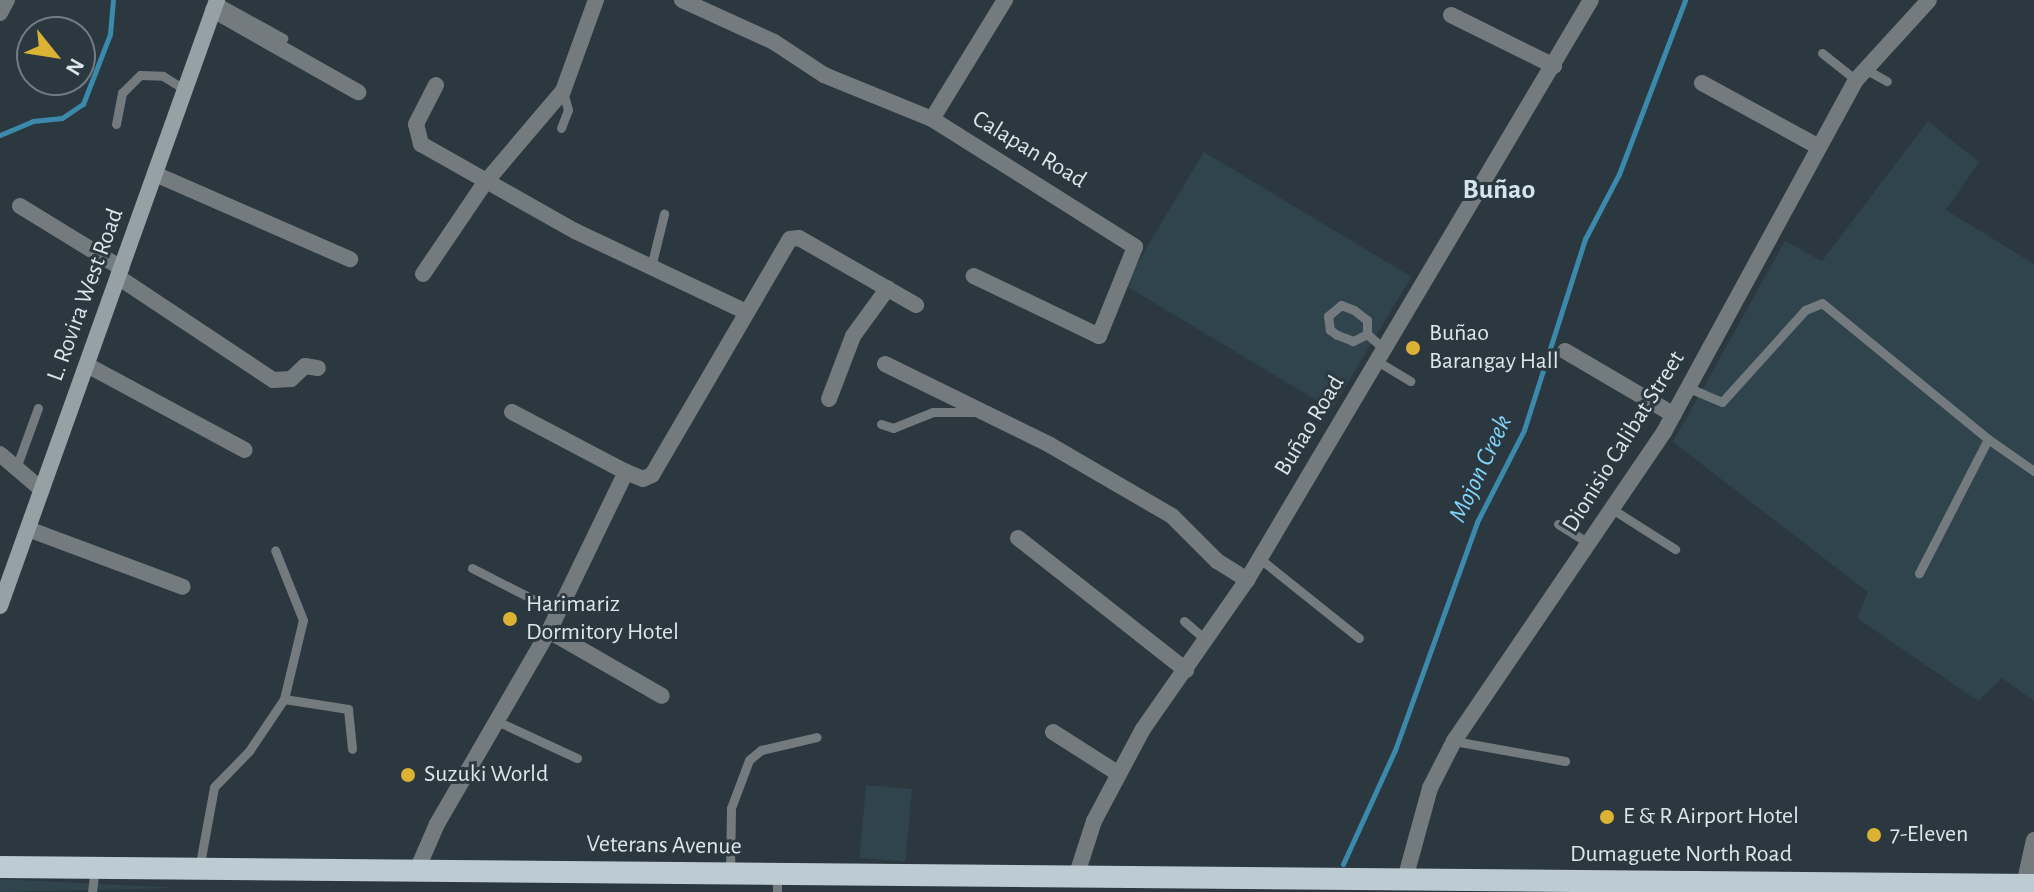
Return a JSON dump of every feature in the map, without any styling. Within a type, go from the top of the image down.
[{"type":"highway","name":"Veterans Avenue","points":[[0,867],[730,873],[777,883],[1076,877],[1327,877]]},
{"type":"highway","name":"Dumaguete North Road","points":[[1327,877],[1405,879],[1472,886],[2029,885]]},
{"type":"main road","name":"L. Rovira West Road","points":[[0,606],[215,4]]},
{"type":"street","points":[[0,13],[7,0]]},
{"type":"street","points":[[423,274],[484,184],[563,91],[596,0]]},
{"type":"street","name":"Calapan Road","points":[[682,0],[774,42],[824,75],[932,119],[1135,247],[1099,336],[974,276]]},
{"type":"street","points":[[932,119],[980,34],[1005,0]]},
{"type":"street","name":"Buñao Road","points":[[1076,877],[1094,821],[1143,729],[1247,580],[1591,0]]},
{"type":"street","name":"Dionisio Calibat Street","points":[[1405,879],[1430,788],[1454,741],[1674,415],[1861,74],[1929,0]]},
{"type":"street","points":[[215,4],[358,92]]},
{"type":"street","points":[[1451,15],[1554,66]]},
{"type":"street","points":[[1702,83],[1819,147]]},
{"type":"street","points":[[436,85],[416,133],[421,144],[484,184],[746,312]]},
{"type":"street","points":[[155,174],[350,259]]},
{"type":"street","points":[[20,206],[273,380],[291,379],[305,366],[318,368]]},
{"type":"street","points":[[512,412],[643,479],[652,475],[746,312],[795,237],[916,305]]},
{"type":"street","points":[[829,399],[853,336],[888,288]]},
{"type":"street","points":[[1565,351],[1674,415]]},
{"type":"street","points":[[885,364],[982,412],[1172,516],[1217,561],[1247,580]]},
{"type":"street","points":[[87,365],[245,450]]},
{"type":"street","points":[[0,454],[42,490]]},
{"type":"street","points":[[417,870],[437,824],[499,722],[549,631],[626,472]]},
{"type":"street","points":[[28,529],[183,587]]},
{"type":"street","points":[[1018,538],[1186,670]]},
{"type":"street","points":[[549,631],[662,696]]},
{"type":"street","points":[[1053,732],[1119,774]]},
{"type":"street","points":[[2029,885],[2034,840]]},
{"type":"lane","points":[[215,4],[283,38]]},
{"type":"lane","points":[[1822,53],[1861,74],[1887,81]]},
{"type":"lane","points":[[116,124],[122,93],[140,75],[163,76],[185,90]]},
{"type":"lane","points":[[561,128],[568,110],[563,91]]},
{"type":"lane","points":[[651,267],[664,214]]},
{"type":"lane","points":[[1689,388],[1722,402],[1805,310],[1822,303],[1988,439],[2034,471]]},
{"type":"lane","points":[[1367,334],[1353,341],[1337,335],[1330,330],[1328,316],[1344,305],[1367,320],[1367,334],[1381,355],[1410,381]]},
{"type":"lane","points":[[16,468],[38,408]]},
{"type":"lane","points":[[881,424],[893,428],[933,412],[982,412]]},
{"type":"lane","points":[[1919,573],[1988,439]]},
{"type":"lane","points":[[1612,509],[1675,549]]},
{"type":"lane","points":[[1558,524],[1589,543]]},
{"type":"lane","points":[[199,869],[214,787],[249,751],[284,699],[303,620],[275,550]]},
{"type":"lane","points":[[1259,558],[1359,638]]},
{"type":"lane","points":[[472,568],[558,612]]},
{"type":"lane","points":[[1184,621],[1207,641]]},
{"type":"lane","points":[[284,699],[348,709],[352,749]]},
{"type":"lane","points":[[499,722],[577,758]]},
{"type":"lane","points":[[730,873],[731,808],[749,760],[761,750],[817,737]]},
{"type":"lane","points":[[1454,741],[1565,761]]},
{"type":"lane","points":[[92,892],[95,867]]},
{"type":"shaded area","points":[[1928,121],[1979,162],[1946,210],[2034,264],[2034,701],[2002,678],[1978,701],[1857,618],[1868,592],[1673,442],[1785,241],[1822,261]]},
{"type":"shaded area","points":[[1204,152],[1411,277],[1332,410],[1124,285]]},
{"type":"shaded area","points":[[866,785],[912,789],[905,862],[860,858]]},
{"type":"shaded area","points":[[0,879],[180,888],[0,892]]},
{"type":"waterway","points":[[0,135],[33,121],[62,118],[83,104],[110,34],[113,0]]},
{"type":"waterway","name":"Mojon Creek","points":[[1343,864],[1395,750],[1477,522],[1524,430],[1585,239],[1619,174],[1685,0]]},
{"type":"place","name":"Buñao Barangay Hall","points":[[1413,348]]},
{"type":"place","name":"Harimariz Dormitory Hotel","points":[[510,619]]},
{"type":"place","name":"Suzuki World","points":[[408,775]]},
{"type":"place","name":"E & R Airport Hotel","points":[[1607,817]]},
{"type":"place","name":"7-Eleven","points":[[1874,835]]},
{"type":"district","name":"Buñao","points":[[1499,190]]}]
